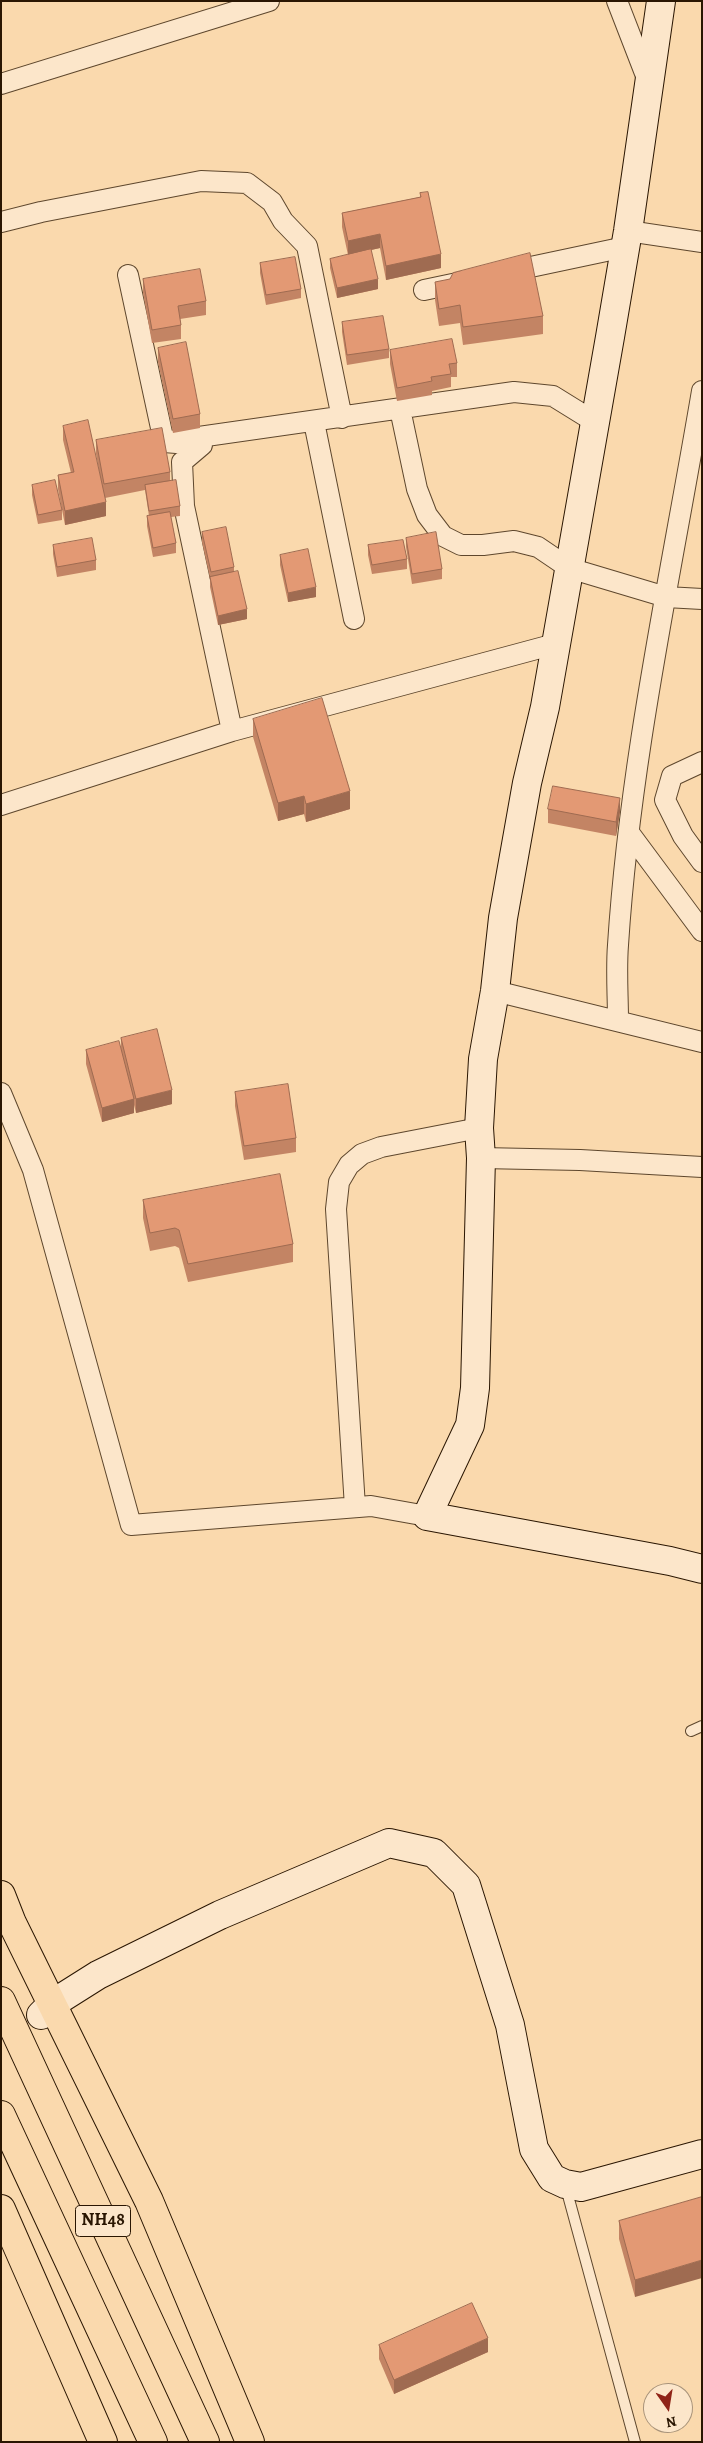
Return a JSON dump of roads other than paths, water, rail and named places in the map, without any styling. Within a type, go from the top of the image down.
[{"type":"highway","points":[[1,1896],[47,2010],[149,2202],[250,2442]]},
{"type":"highway","name":"NH48","points":[[1,2001],[205,2442]]},
{"type":"highway","name":"NH48","points":[[1,2115],[153,2442]]},
{"type":"highway","points":[[1,2209],[103,2442]]},
{"type":"street","points":[[617,1],[648,81]]},
{"type":"street","points":[[427,1516],[470,1425],[473,1406],[477,1350],[481,1158],[479,1128],[483,1060],[495,991],[503,918],[527,783],[545,707],[627,239],[648,81],[661,1]]},
{"type":"street","points":[[1,84],[264,2]]},
{"type":"street","points":[[1,222],[41,212],[201,181],[247,183],[272,202],[283,221],[307,246],[342,418]]},
{"type":"street","points":[[424,290],[486,277],[627,239],[702,242]]},
{"type":"street","points":[[128,275],[164,442]]},
{"type":"street","points":[[618,1021],[618,946],[630,834],[658,627],[666,596],[702,391]]},
{"type":"street","points":[[164,442],[514,392],[553,396],[595,422]]},
{"type":"street","points":[[400,409],[417,489],[427,515],[443,536],[462,545],[483,545],[514,541],[538,547],[569,568],[666,596],[702,600]]},
{"type":"street","points":[[314,422],[354,619]]},
{"type":"street","points":[[164,442],[202,445],[182,462],[184,506],[232,731]]},
{"type":"street","points":[[1,806],[232,731],[555,644]]},
{"type":"street","points":[[702,762],[672,776],[666,800],[684,836],[702,862]]},
{"type":"street","points":[[630,834],[702,931]]},
{"type":"street","points":[[495,991],[702,1042]]},
{"type":"street","points":[[1,1093],[33,1170],[131,1525],[371,1506],[670,1561],[702,1569]]},
{"type":"street","points":[[355,1507],[336,1209],[339,1182],[349,1165],[362,1154],[381,1147],[479,1128]]},
{"type":"street","points":[[481,1158],[580,1160],[702,1167]]},
{"type":"street","points":[[47,2010],[98,1975],[220,1915],[389,1843],[434,1852],[466,1885],[510,2026],[534,2149],[542,2165],[552,2178],[565,2184],[581,2187],[598,2184],[702,2154]]},
{"type":"lane","points":[[691,1730],[702,1726]]},
{"type":"lane","points":[[565,2184],[635,2442]]}]
